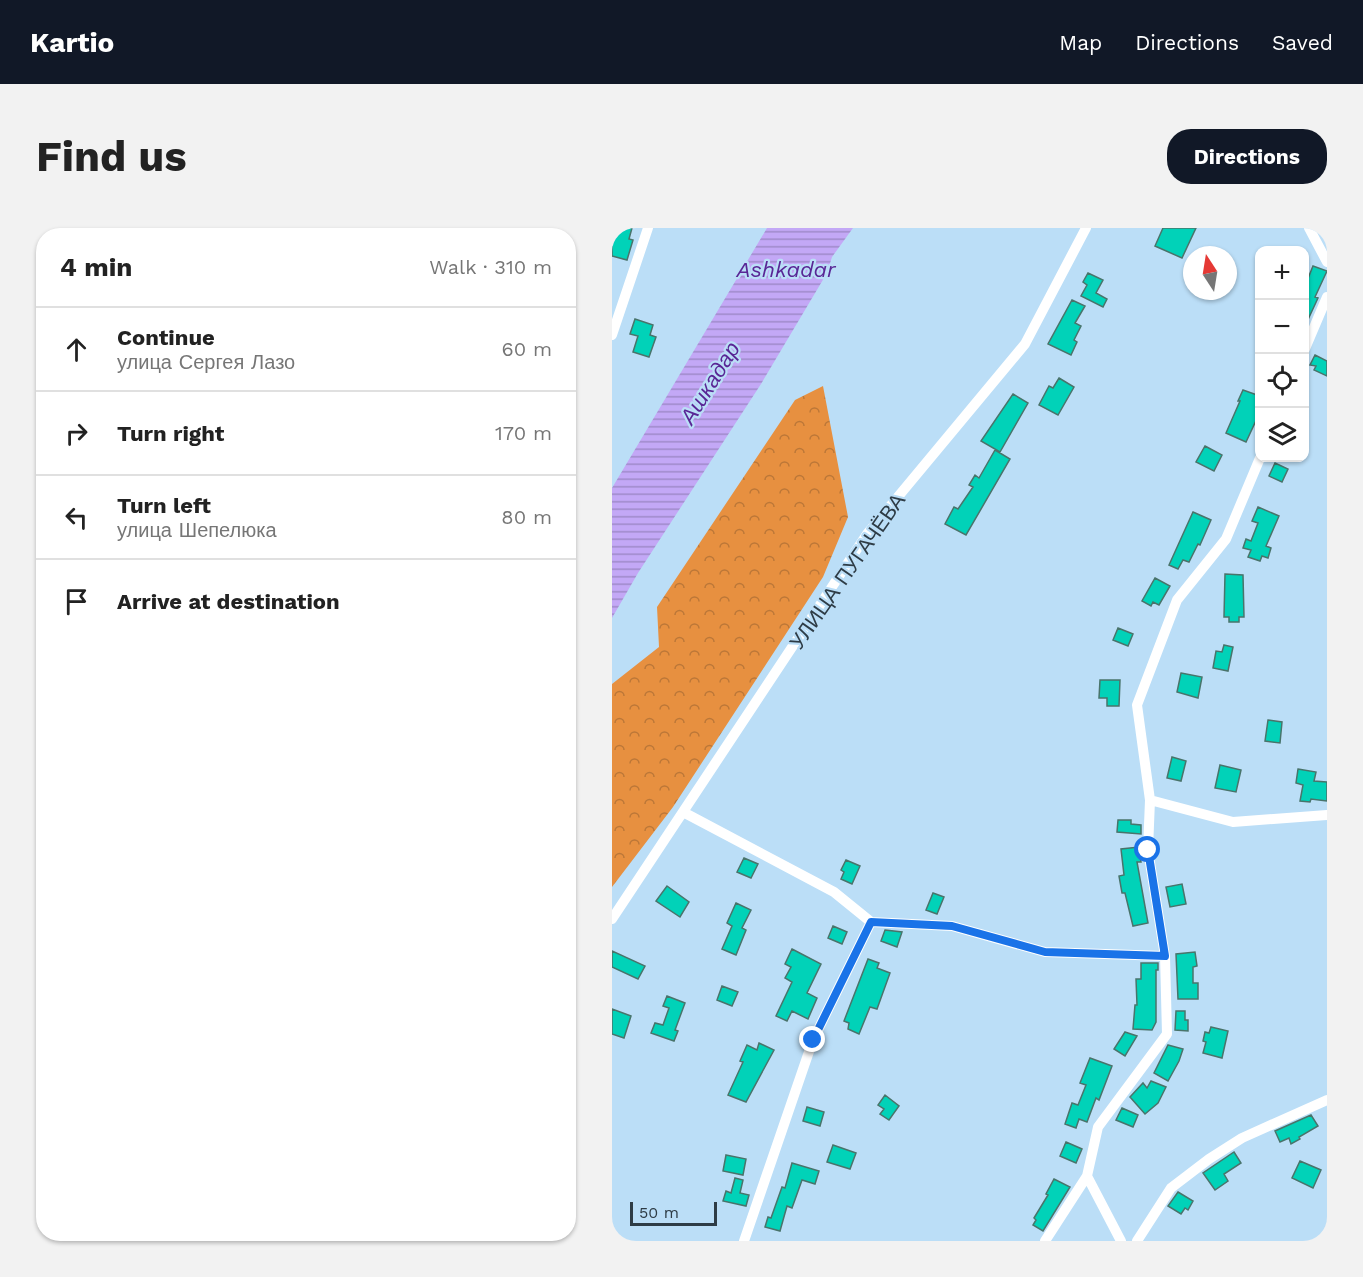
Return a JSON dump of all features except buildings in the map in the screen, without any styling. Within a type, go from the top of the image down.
[{"type":"street","points":[[612,336],[648,228]]},
{"type":"street","name":"УЛИЦА ПУГАЧЁВА","points":[[612,919],[867,534],[1025,344],[1086,228]]},
{"type":"street","points":[[1309,228],[1327,261]]},
{"type":"street","points":[[1309,341],[1327,297]]},
{"type":"street","points":[[1045,1241],[1087,1176],[1098,1126],[1167,1034],[1165,956],[1148,850],[1150,800],[1137,705],[1177,600],[1226,539],[1258,462]]},
{"type":"street","points":[[1150,800],[1233,822],[1327,815]]},
{"type":"street","points":[[683,812],[834,892],[871,922],[952,926],[1045,952],[1165,956]]},
{"type":"street","points":[[744,1241],[813,1040],[871,922]]},
{"type":"street","points":[[1137,1241],[1171,1188],[1209,1159],[1242,1138],[1327,1100]]},
{"type":"street","points":[[1087,1176],[1121,1241]]},
{"type":"green space","points":[[823,386],[848,517],[823,577],[673,807],[612,887],[612,684],[659,647],[657,607],[795,400]]},
{"type":"water","name":"Ashkadar","points":[[767,228],[853,228],[832,257],[827,273],[761,384],[638,573],[612,618],[612,488]]},
{"type":"route","points":[[813,1040],[871,922],[952,926],[1045,952],[1165,956],[1148,850]]},
{"type":"water label","name":"Ашкадар","points":[[710,383]]}]
